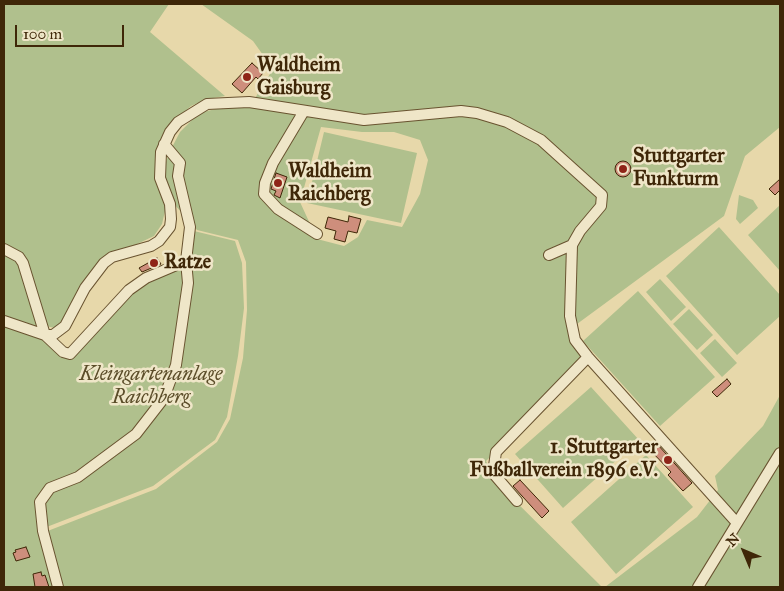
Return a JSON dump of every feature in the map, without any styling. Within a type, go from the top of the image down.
[{"type":"street","points":[[4,321],[46,335],[53,335],[65,326],[85,288],[104,263],[112,258],[151,246],[166,234],[170,227],[172,212],[159,170],[164,144],[178,122],[207,104],[249,102],[364,120],[461,111],[507,122],[550,146],[602,195],[603,201],[601,206],[575,237],[572,244],[570,316],[572,331],[588,357],[737,523]]},
{"type":"street","points":[[304,111],[273,163],[264,183],[264,194],[278,209],[317,234]]},
{"type":"street","points":[[58,587],[43,531],[40,502],[50,488],[78,477],[130,440],[164,398],[176,365],[188,282],[186,261],[190,228],[178,176],[180,163],[164,144]]},
{"type":"street","points":[[549,255],[572,244]]},
{"type":"street","points":[[4,249],[19,257],[23,263],[46,335],[63,352],[70,354],[129,290],[146,278],[186,261]]},
{"type":"street","points":[[517,500],[493,473],[496,452],[588,357]]},
{"type":"street","points":[[698,587],[780,453]]},
{"type":"green space","name":"Kleingartenanlage Raichberg","points":[[4,4],[169,4],[150,32],[225,96],[207,99],[191,106],[170,125],[160,147],[155,170],[166,207],[162,224],[154,236],[135,245],[108,253],[82,286],[62,322],[55,328],[46,326],[68,357],[132,292],[180,265],[194,231],[235,241],[242,263],[244,308],[238,356],[227,417],[215,440],[153,486],[44,528],[45,532],[156,489],[217,442],[230,419],[243,358],[247,310],[246,262],[238,240],[197,230],[174,204],[168,193],[163,171],[169,153],[180,132],[199,113],[224,107],[249,108],[273,69],[253,41],[201,4],[780,4],[780,127],[745,156],[724,216],[577,324],[577,334],[587,364],[486,461],[495,481],[602,587],[4,587]],"holes":[[[321,127],[362,132],[394,132],[420,140],[428,160],[420,194],[402,227],[367,220],[358,237],[344,246],[317,239],[300,202]]]},
{"type":"green space","points":[[324,132],[417,153],[401,223],[307,203]]},
{"type":"green space","points":[[739,195],[753,200],[758,208],[740,224],[736,219]]},
{"type":"green space","points":[[780,205],[780,271],[748,235]]},
{"type":"green space","points":[[719,227],[780,295],[780,316],[737,355],[666,276]]},
{"type":"green space","points":[[660,279],[686,307],[671,321],[646,292]]},
{"type":"green space","points":[[638,291],[715,377],[660,426],[583,341]]},
{"type":"green space","points":[[689,309],[713,335],[697,350],[673,324]]},
{"type":"green space","points":[[715,339],[737,363],[722,377],[700,353]]},
{"type":"green space","points":[[591,387],[639,440],[563,508],[515,454]]},
{"type":"green space","points":[[780,395],[780,587],[605,587],[697,517],[718,490],[715,476],[763,426]]},
{"type":"green space","points":[[646,455],[693,507],[616,574],[571,522]]},
{"type":"building","points":[[252,63],[263,73],[258,79],[256,77],[242,93],[232,84]]},
{"type":"building","name":"Stuttgarter Funkturm","points":[[620,161],[626,161],[631,166],[629,175],[620,177],[615,172],[615,166]]},
{"type":"building","name":"Waldheim Raichberg","points":[[276,173],[287,177],[280,198],[274,195],[276,191],[271,189]]},
{"type":"building","points":[[780,179],[780,190],[775,195],[769,189]]},
{"type":"building","points":[[349,216],[361,219],[357,233],[348,231],[345,242],[334,239],[336,231],[325,228],[328,217],[348,222]]},
{"type":"building","points":[[157,258],[161,264],[142,272],[139,268]]},
{"type":"building","points":[[727,379],[731,384],[717,397],[712,392]]},
{"type":"building","name":"1. Stuttgarter Fußballverein 1896 e.V.","points":[[658,445],[692,483],[683,491],[668,475],[671,472],[651,451]]},
{"type":"building","points":[[520,480],[549,511],[542,518],[513,486]]},
{"type":"building","points":[[26,547],[30,557],[16,561],[13,553],[16,552],[15,550]]},
{"type":"building","points":[[41,572],[42,576],[45,575],[49,587],[35,587],[33,574]]},
{"type":"place","name":"Waldheim Gaisburg","points":[[247,77]]},
{"type":"place","name":"Stuttgarter Funkturm","points":[[623,169]]},
{"type":"place","name":"Waldheim Raichberg","points":[[278,183]]},
{"type":"place","name":"Ratze","points":[[154,263]]},
{"type":"place","name":"1. Stuttgarter Fußballverein 1896 e.V.","points":[[668,460]]}]
